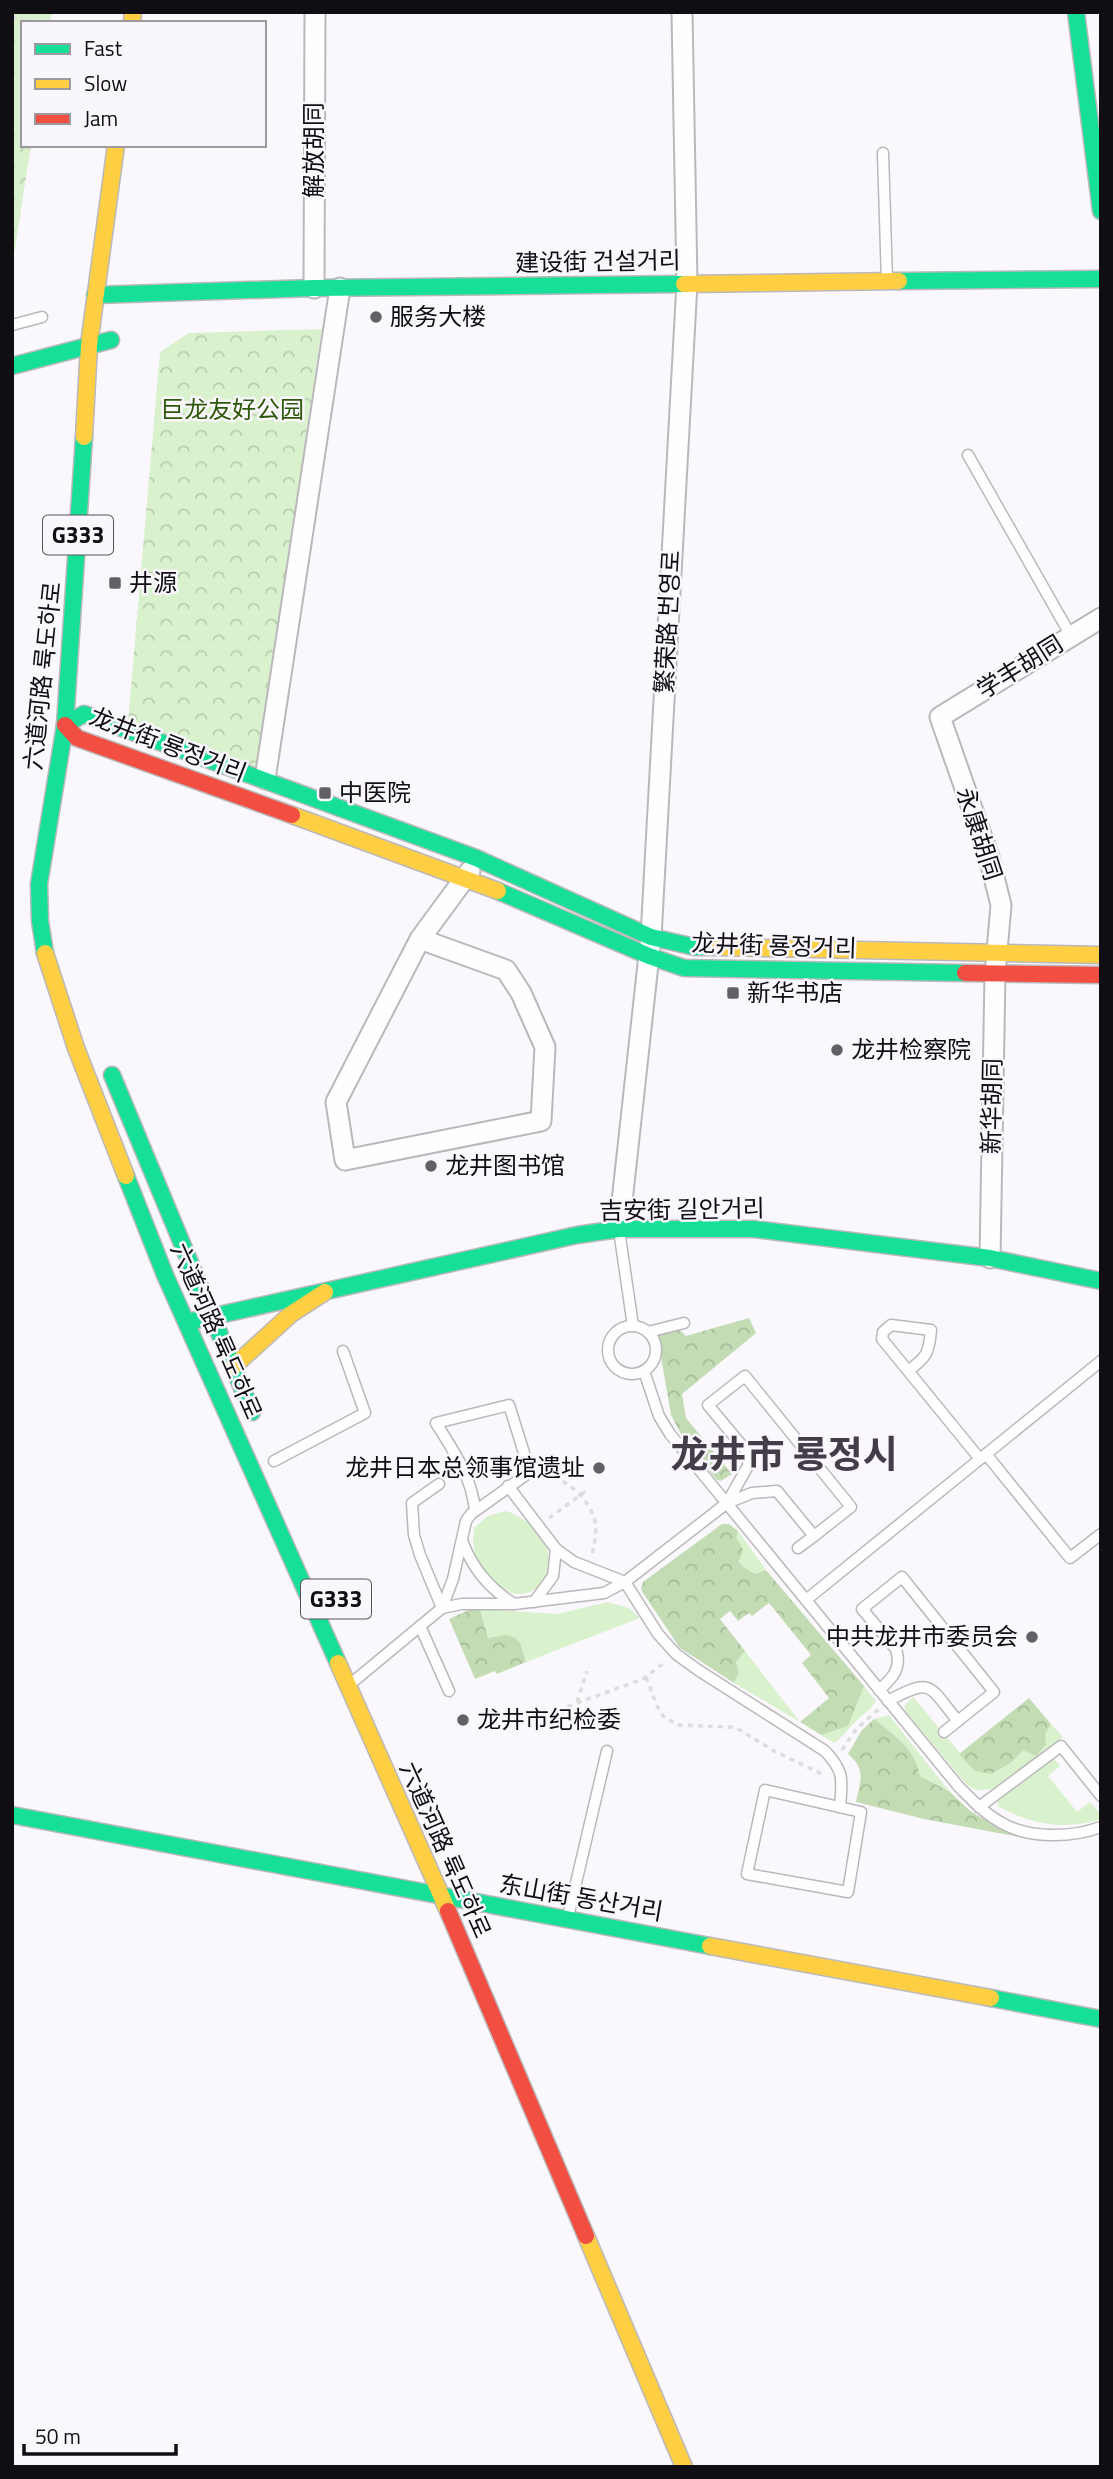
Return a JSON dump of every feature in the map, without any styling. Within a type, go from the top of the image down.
[{"type":"main road","points":[[1076,12],[1093,84],[1101,211]]},
{"type":"main road","name":"六道河路 륙도하로","points":[[116,147],[89,345],[71,669],[65,725],[39,884],[40,921],[47,962],[76,1048],[186,1322],[440,1895],[684,2467]]},
{"type":"main road","name":"建设街 건설거리","points":[[95,295],[314,288],[1101,279]]},
{"type":"main road","points":[[12,366],[111,340]]},
{"type":"main road","name":"六道河路 륙도하로","points":[[71,790],[77,738],[84,707]]},
{"type":"main road","name":"龙井街 룡정거리","points":[[1101,955],[995,964],[712,970],[684,968],[650,946],[476,858],[265,779],[84,707],[65,725],[77,738],[650,946],[995,964],[1101,975]]},
{"type":"main road","name":"六道河路 륙도하로","points":[[104,1057],[257,1423]]},
{"type":"main road","name":"吉安街 길안거리","points":[[186,1322],[577,1235],[619,1229],[754,1229],[989,1258],[1101,1281]]},
{"type":"main road","points":[[233,1367],[291,1314],[326,1292]]},
{"type":"main road","name":"东山街 동산거리","points":[[12,1815],[1101,2019]]},
{"type":"street","name":"解放胡同","points":[[314,288],[315,12]]},
{"type":"street","name":"繁荣路 번영로","points":[[619,1229],[650,946],[687,284],[682,12]]},
{"type":"street","points":[[265,779],[340,288]]},
{"type":"street","name":"学丰胡同","points":[[940,717],[1101,618]]},
{"type":"street","name":"永康胡同","points":[[940,717],[989,857],[1001,905],[995,964]]},
{"type":"street","points":[[420,939],[506,970],[521,993],[545,1047],[541,1121],[345,1160],[336,1102],[420,939],[467,878],[476,858]]},
{"type":"street","name":"新华胡同","points":[[989,1258],[995,964]]},
{"type":"lane","points":[[883,153],[887,281]]},
{"type":"lane","points":[[12,325],[42,317]]},
{"type":"lane","points":[[968,455],[1071,636]]},
{"type":"lane","points":[[619,1229],[633,1326]]},
{"type":"lane","points":[[648,1332],[684,1323]]},
{"type":"lane","points":[[908,1371],[927,1355],[931,1329],[891,1325],[883,1332],[882,1339],[908,1371],[1070,1558],[1101,1534]]},
{"type":"lane","points":[[633,1326],[648,1332],[653,1338],[656,1354],[653,1362],[644,1371],[625,1373],[612,1364],[608,1350],[613,1335],[618,1330],[633,1326]]},
{"type":"lane","points":[[274,1461],[365,1413],[343,1351]]},
{"type":"lane","points":[[806,1600],[1101,1361]]},
{"type":"lane","points":[[644,1371],[659,1416],[670,1434],[959,1787],[979,1807],[1003,1824],[1027,1833],[1062,1835],[1088,1832],[1101,1827]]},
{"type":"lane","points":[[727,1503],[748,1466],[749,1454],[708,1405],[745,1376],[851,1507],[798,1548]]},
{"type":"lane","points":[[442,1608],[457,1563],[466,1521],[475,1511],[530,1472],[509,1405],[436,1423],[463,1466],[474,1493],[475,1511]]},
{"type":"lane","points":[[439,1484],[412,1503],[417,1545],[442,1608]]},
{"type":"lane","points":[[508,1486],[556,1549],[574,1562],[625,1582],[658,1634],[676,1654],[698,1671],[825,1751],[835,1761],[843,1779],[839,1807]]},
{"type":"lane","points":[[348,1686],[442,1608],[462,1604],[514,1604],[604,1592],[625,1582],[727,1503],[752,1493],[777,1491],[814,1536]]},
{"type":"lane","points":[[461,1537],[470,1560],[488,1584],[514,1604]]},
{"type":"lane","points":[[534,1602],[553,1576],[556,1549]]},
{"type":"lane","points":[[880,1690],[892,1679],[899,1657],[896,1649],[862,1609],[902,1577],[994,1692],[944,1732]]},
{"type":"lane","points":[[420,1626],[449,1691]]},
{"type":"lane","points":[[888,1701],[913,1688],[927,1687],[958,1721]]},
{"type":"lane","points":[[979,1807],[1061,1746],[1101,1796]]},
{"type":"lane","points":[[568,1918],[607,1751]]},
{"type":"lane","points":[[765,1790],[839,1807],[861,1812],[848,1892],[747,1874],[765,1790]]},
{"type":"path","points":[[530,1472],[559,1479],[573,1488],[595,1521],[590,1568]]},
{"type":"path","points":[[539,1526],[586,1491]]},
{"type":"path","points":[[558,1710],[646,1677],[676,1654]]},
{"type":"path","points":[[577,1703],[587,1671]]},
{"type":"path","points":[[646,1677],[663,1716],[678,1725],[720,1725],[740,1730],[774,1752],[811,1769],[843,1779]]},
{"type":"path","points":[[835,1761],[856,1729],[888,1701]]},
{"type":"green space","points":[[12,12],[52,12],[50,21],[21,21],[21,147],[31,147],[12,268]]},
{"type":"green space","name":"巨龙友好公园","points":[[322,329],[256,767],[127,733],[160,352],[189,333]]},
{"type":"green space","points":[[749,1318],[756,1333],[682,1394],[686,1418],[732,1474],[721,1481],[717,1480],[685,1442],[671,1415],[657,1334],[679,1329],[686,1336]]},
{"type":"green space","points":[[505,1511],[531,1526],[548,1551],[550,1561],[547,1577],[535,1590],[524,1594],[512,1593],[503,1588],[485,1572],[478,1561],[473,1542],[474,1528],[488,1516]]},
{"type":"green space","points":[[722,1524],[729,1524],[738,1531],[736,1538],[743,1549],[739,1561],[742,1566],[755,1574],[766,1570],[864,1686],[848,1726],[821,1735],[800,1722],[829,1698],[802,1663],[811,1655],[769,1603],[752,1616],[749,1613],[738,1621],[730,1611],[720,1619],[745,1651],[736,1662],[739,1673],[734,1683],[680,1648],[643,1593],[643,1582]]},
{"type":"green space","points":[[738,1531],[766,1570],[755,1574],[741,1566],[736,1538]]},
{"type":"green space","points":[[608,1602],[629,1608],[640,1618],[526,1662],[521,1645],[506,1635],[488,1638],[480,1609],[557,1614]]},
{"type":"green space","points":[[471,1609],[480,1609],[488,1638],[506,1635],[516,1638],[526,1662],[497,1674],[495,1671],[475,1679],[449,1619]]},
{"type":"green space","points":[[745,1651],[800,1722],[734,1683],[739,1673],[736,1662]]},
{"type":"green space","points":[[864,1686],[876,1701],[871,1707],[834,1743],[821,1735],[848,1726]]},
{"type":"green space","points":[[913,1697],[975,1771],[1012,1762],[1045,1734],[1051,1724],[1063,1737],[993,1789],[976,1790],[968,1786],[906,1712],[904,1706]]},
{"type":"green space","points":[[1029,1698],[1051,1724],[1045,1734],[1046,1744],[1036,1756],[1023,1750],[1012,1762],[991,1774],[975,1771],[959,1754]]},
{"type":"green space","points":[[889,1715],[949,1791],[920,1776],[909,1750],[874,1719]]},
{"type":"green space","points":[[874,1719],[909,1750],[920,1776],[949,1791],[969,1810],[995,1826],[1035,1840],[924,1819],[856,1802],[861,1776],[858,1765],[848,1754],[862,1730]]},
{"type":"green space","points":[[1054,1759],[1060,1766],[1048,1776],[1077,1812],[1090,1802],[1101,1814],[1101,1819],[1074,1825],[1048,1824],[1022,1817],[998,1806],[998,1800]]},
{"type":"traffic: fast","points":[[1076,12],[1101,211]]},
{"type":"traffic: fast","points":[[899,281],[1101,279]]},
{"type":"traffic: fast","points":[[95,295],[314,288],[684,284]]},
{"type":"traffic: fast","points":[[12,366],[111,340]]},
{"type":"traffic: fast","points":[[45,953],[40,921],[39,884],[65,725],[84,437]]},
{"type":"traffic: fast","points":[[65,725],[84,714],[476,858],[651,937],[695,947],[718,947]]},
{"type":"traffic: fast","points":[[498,891],[649,956],[684,968],[965,973]]},
{"type":"traffic: fast","points":[[112,1075],[252,1412]]},
{"type":"traffic: fast","points":[[126,1176],[165,1275],[338,1663]]},
{"type":"traffic: fast","points":[[192,1321],[577,1235],[619,1229],[754,1229],[990,1258],[1101,1281]]},
{"type":"traffic: fast","points":[[12,1815],[710,1946]]},
{"type":"traffic: fast","points":[[991,1998],[1101,2019]]},
{"type":"traffic: slow","points":[[132,21],[133,12]]},
{"type":"traffic: slow","points":[[84,437],[89,345],[116,147]]},
{"type":"traffic: slow","points":[[684,284],[899,281]]},
{"type":"traffic: slow","points":[[292,815],[498,891]]},
{"type":"traffic: slow","points":[[718,947],[1101,955]]},
{"type":"traffic: slow","points":[[45,953],[76,1048],[126,1176]]},
{"type":"traffic: slow","points":[[233,1367],[291,1314],[325,1292]]},
{"type":"traffic: slow","points":[[338,1663],[448,1911]]},
{"type":"traffic: slow","points":[[710,1946],[991,1998]]},
{"type":"traffic: slow","points":[[586,2236],[684,2467]]},
{"type":"traffic: jam","points":[[65,725],[77,738],[292,815]]},
{"type":"traffic: jam","points":[[965,973],[1101,975]]},
{"type":"traffic: jam","points":[[448,1911],[586,2236]]},
{"type":"place","name":"服务大楼","points":[[376,317]]},
{"type":"place","name":"井源","points":[[115,583]]},
{"type":"place","name":"中医院","points":[[325,793]]},
{"type":"place","name":"新华书店","points":[[733,993]]},
{"type":"place","name":"龙井检察院","points":[[837,1050]]},
{"type":"place","name":"龙井图书馆","points":[[431,1166]]},
{"type":"place","name":"龙井日本总领事馆遗址","points":[[599,1468]]},
{"type":"place","name":"中共龙井市委员会","points":[[1032,1637]]},
{"type":"place","name":"龙井市纪检委","points":[[463,1720]]},
{"type":"district","name":"龙井市 룡정시","points":[[784,1455]]}]
